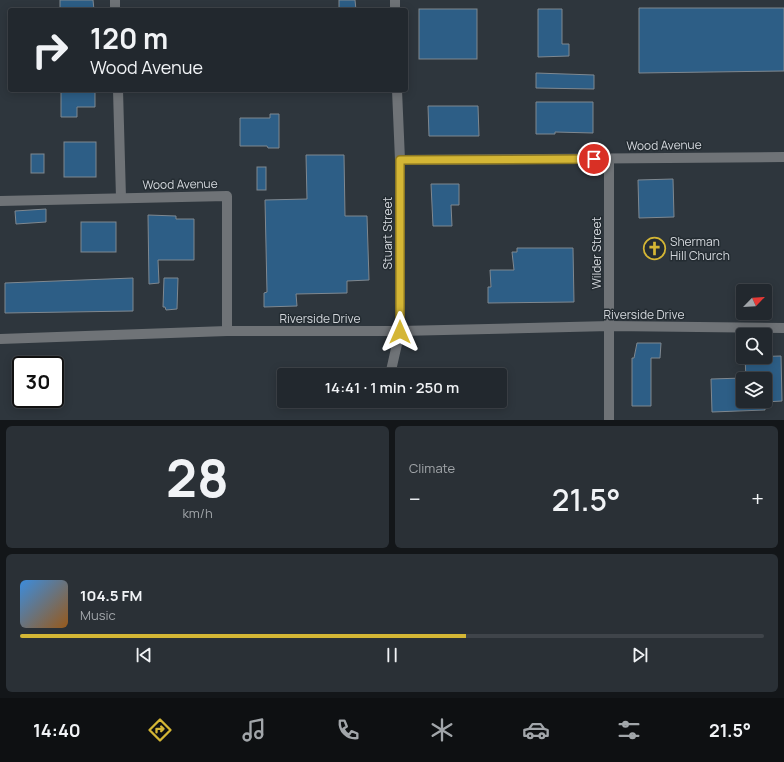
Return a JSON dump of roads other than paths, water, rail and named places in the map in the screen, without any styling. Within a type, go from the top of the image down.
[{"type":"street","points":[[118,92],[121,198]]},
{"type":"street","name":"Stuart Street","points":[[392,368],[400,332],[400,160],[398,92]]},
{"type":"street","name":"Wood Avenue","points":[[400,160],[784,157]]},
{"type":"street","name":"Wilder Street","points":[[609,159],[609,420]]},
{"type":"street","name":"Wood Avenue","points":[[0,201],[227,196],[227,331]]},
{"type":"street","name":"Riverside Drive","points":[[0,339],[227,331],[400,332],[610,326],[784,328]]},
{"type":"place","name":"Sherman Hill Church","points":[[654,248]]}]
